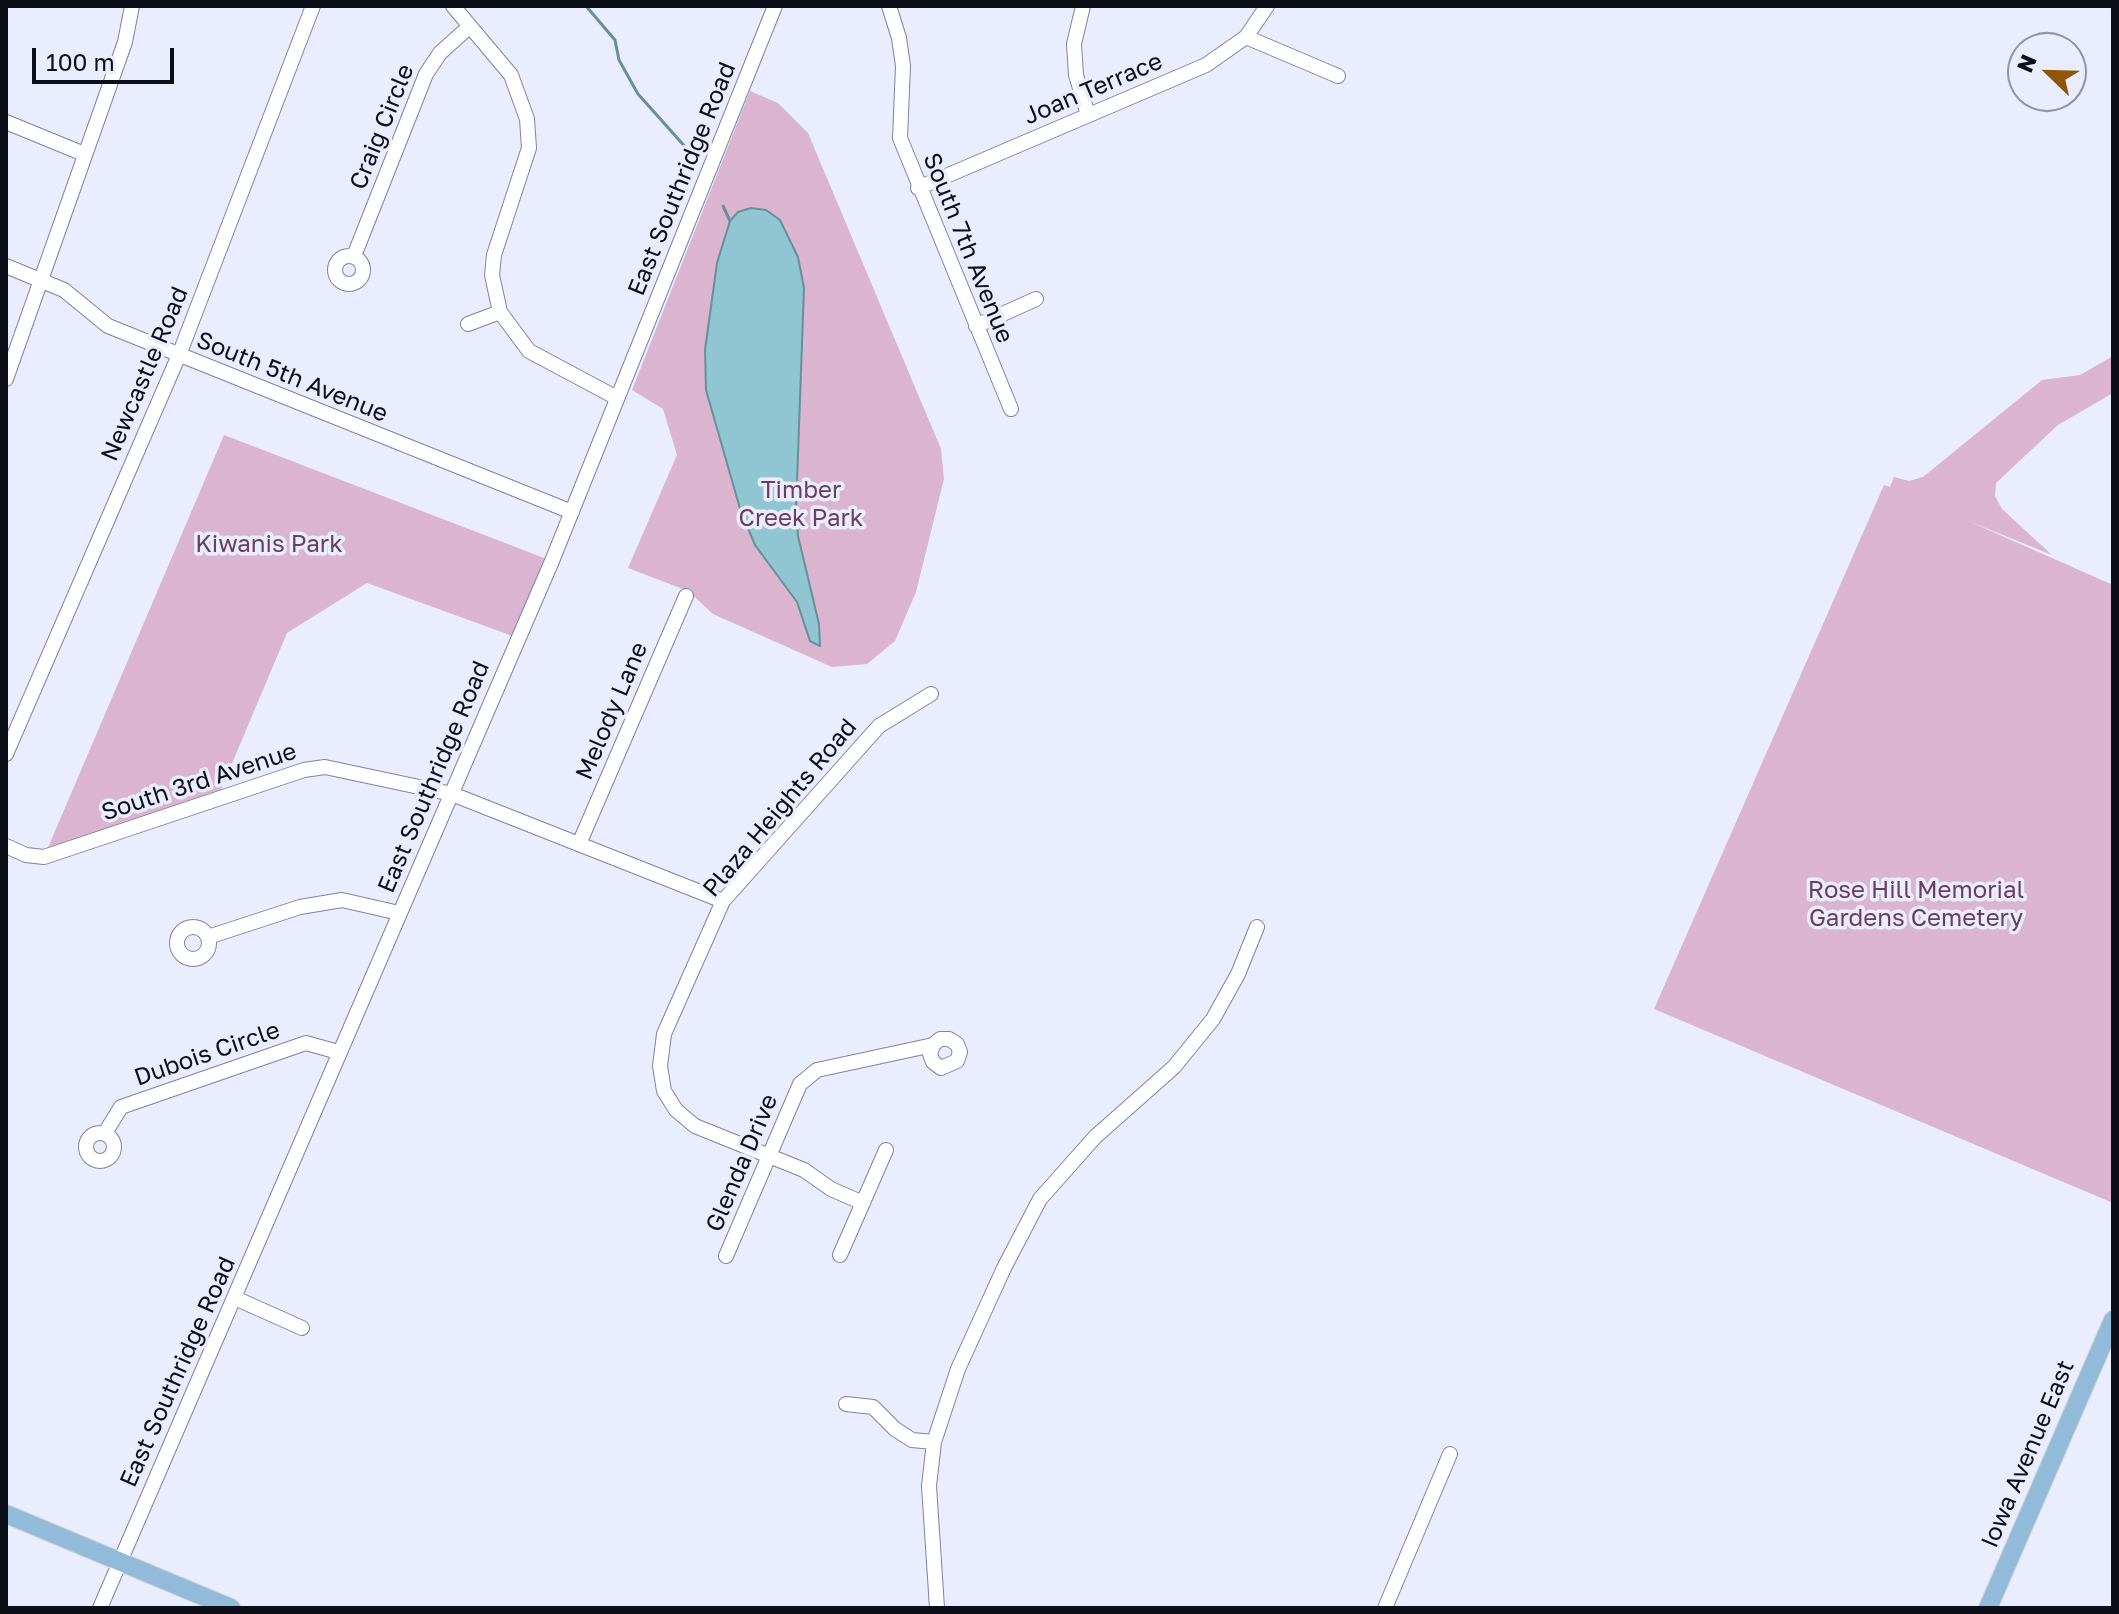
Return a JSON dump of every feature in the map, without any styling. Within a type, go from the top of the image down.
[{"type":"main road","name":"Iowa Avenue East","points":[[1988,1608],[2113,1320]]},
{"type":"main road","points":[[6,1514],[231,1608]]},
{"type":"street","points":[[6,379],[125,42],[132,6]]},
{"type":"street","name":"Newcastle Road","points":[[6,754],[179,355],[313,6]]},
{"type":"street","points":[[453,6],[511,75],[527,119],[526,157],[494,255],[492,275],[500,312],[529,351],[617,398]]},
{"type":"street","name":"East Southridge Road","points":[[100,1608],[572,512],[775,6]]},
{"type":"street","points":[[1083,6],[1074,44],[1076,75],[1088,115]]},
{"type":"street","name":"Joan Terrace","points":[[918,188],[1206,65],[1232,50],[1246,37],[1267,6]]},
{"type":"street","name":"South 7th Avenue","points":[[895,8],[903,66],[900,138],[1011,409]]},
{"type":"street","name":"Craig Circle","points":[[354,256],[426,74],[440,53],[470,26]]},
{"type":"street","points":[[1246,37],[1338,76]]},
{"type":"street","points":[[6,122],[84,154]]},
{"type":"street","name":"South 5th Avenue","points":[[6,266],[72,295],[108,326],[572,512]]},
{"type":"street","points":[[976,326],[1036,299]]},
{"type":"street","points":[[468,324],[500,312]]},
{"type":"street","name":"Melody Lane","points":[[579,844],[686,596]]},
{"type":"street","name":"Plaza Heights Road","points":[[769,1156],[695,1126],[676,1110],[664,1091],[660,1066],[664,1034],[723,901],[879,726],[931,694]]},
{"type":"street","name":"South 3rd Avenue","points":[[6,846],[26,855],[44,857],[316,767],[452,794],[723,901]]},
{"type":"street","points":[[208,937],[300,907],[342,900],[399,913]]},
{"type":"street","points":[[937,1608],[929,1486],[934,1442],[958,1369],[1040,1199],[1095,1137],[1174,1067],[1213,1019],[1238,974],[1257,927]]},
{"type":"street","name":"Dubois Circle","points":[[105,1133],[121,1107],[306,1043],[338,1052]]},
{"type":"street","name":"Glenda Drive","points":[[726,1256],[800,1084],[817,1070],[933,1045]]},
{"type":"street","points":[[840,1255],[886,1150]]},
{"type":"street","points":[[769,1156],[804,1170],[831,1189],[863,1203]]},
{"type":"street","points":[[235,1298],[302,1328]]},
{"type":"street","points":[[846,1404],[873,1407],[895,1429],[912,1440],[934,1442]]},
{"type":"street","points":[[1385,1608],[1450,1454]]},
{"type":"green space","name":"Timber Creek Park","points":[[750,91],[778,103],[808,133],[941,449],[944,479],[916,592],[895,641],[867,664],[832,667],[713,614],[688,591],[628,568],[677,455],[663,409],[632,390]]},
{"type":"green space","name":"Rose Hill Memorial Gardens Cemetery","points":[[2113,356],[2113,393],[2058,425],[1996,483],[1995,496],[2002,509],[2052,555],[1966,520],[2113,585],[2113,1203],[1654,1009],[1884,485],[1890,487],[1894,477],[1909,481],[1923,477],[2042,380],[2080,375]]},
{"type":"green space","name":"Kiwanis Park","points":[[224,435],[552,561],[518,638],[367,583],[287,633],[217,799],[44,857]]},
{"type":"water","points":[[751,208],[766,210],[780,220],[798,257],[804,288],[796,510],[798,536],[819,624],[820,646],[810,641],[797,602],[755,545],[741,512],[706,390],[705,350],[717,263],[730,221],[738,212]]},
{"type":"waterway","points":[[586,6],[615,40],[619,60],[638,94],[688,150]]},
{"type":"waterway","points":[[723,206],[730,221]]}]
